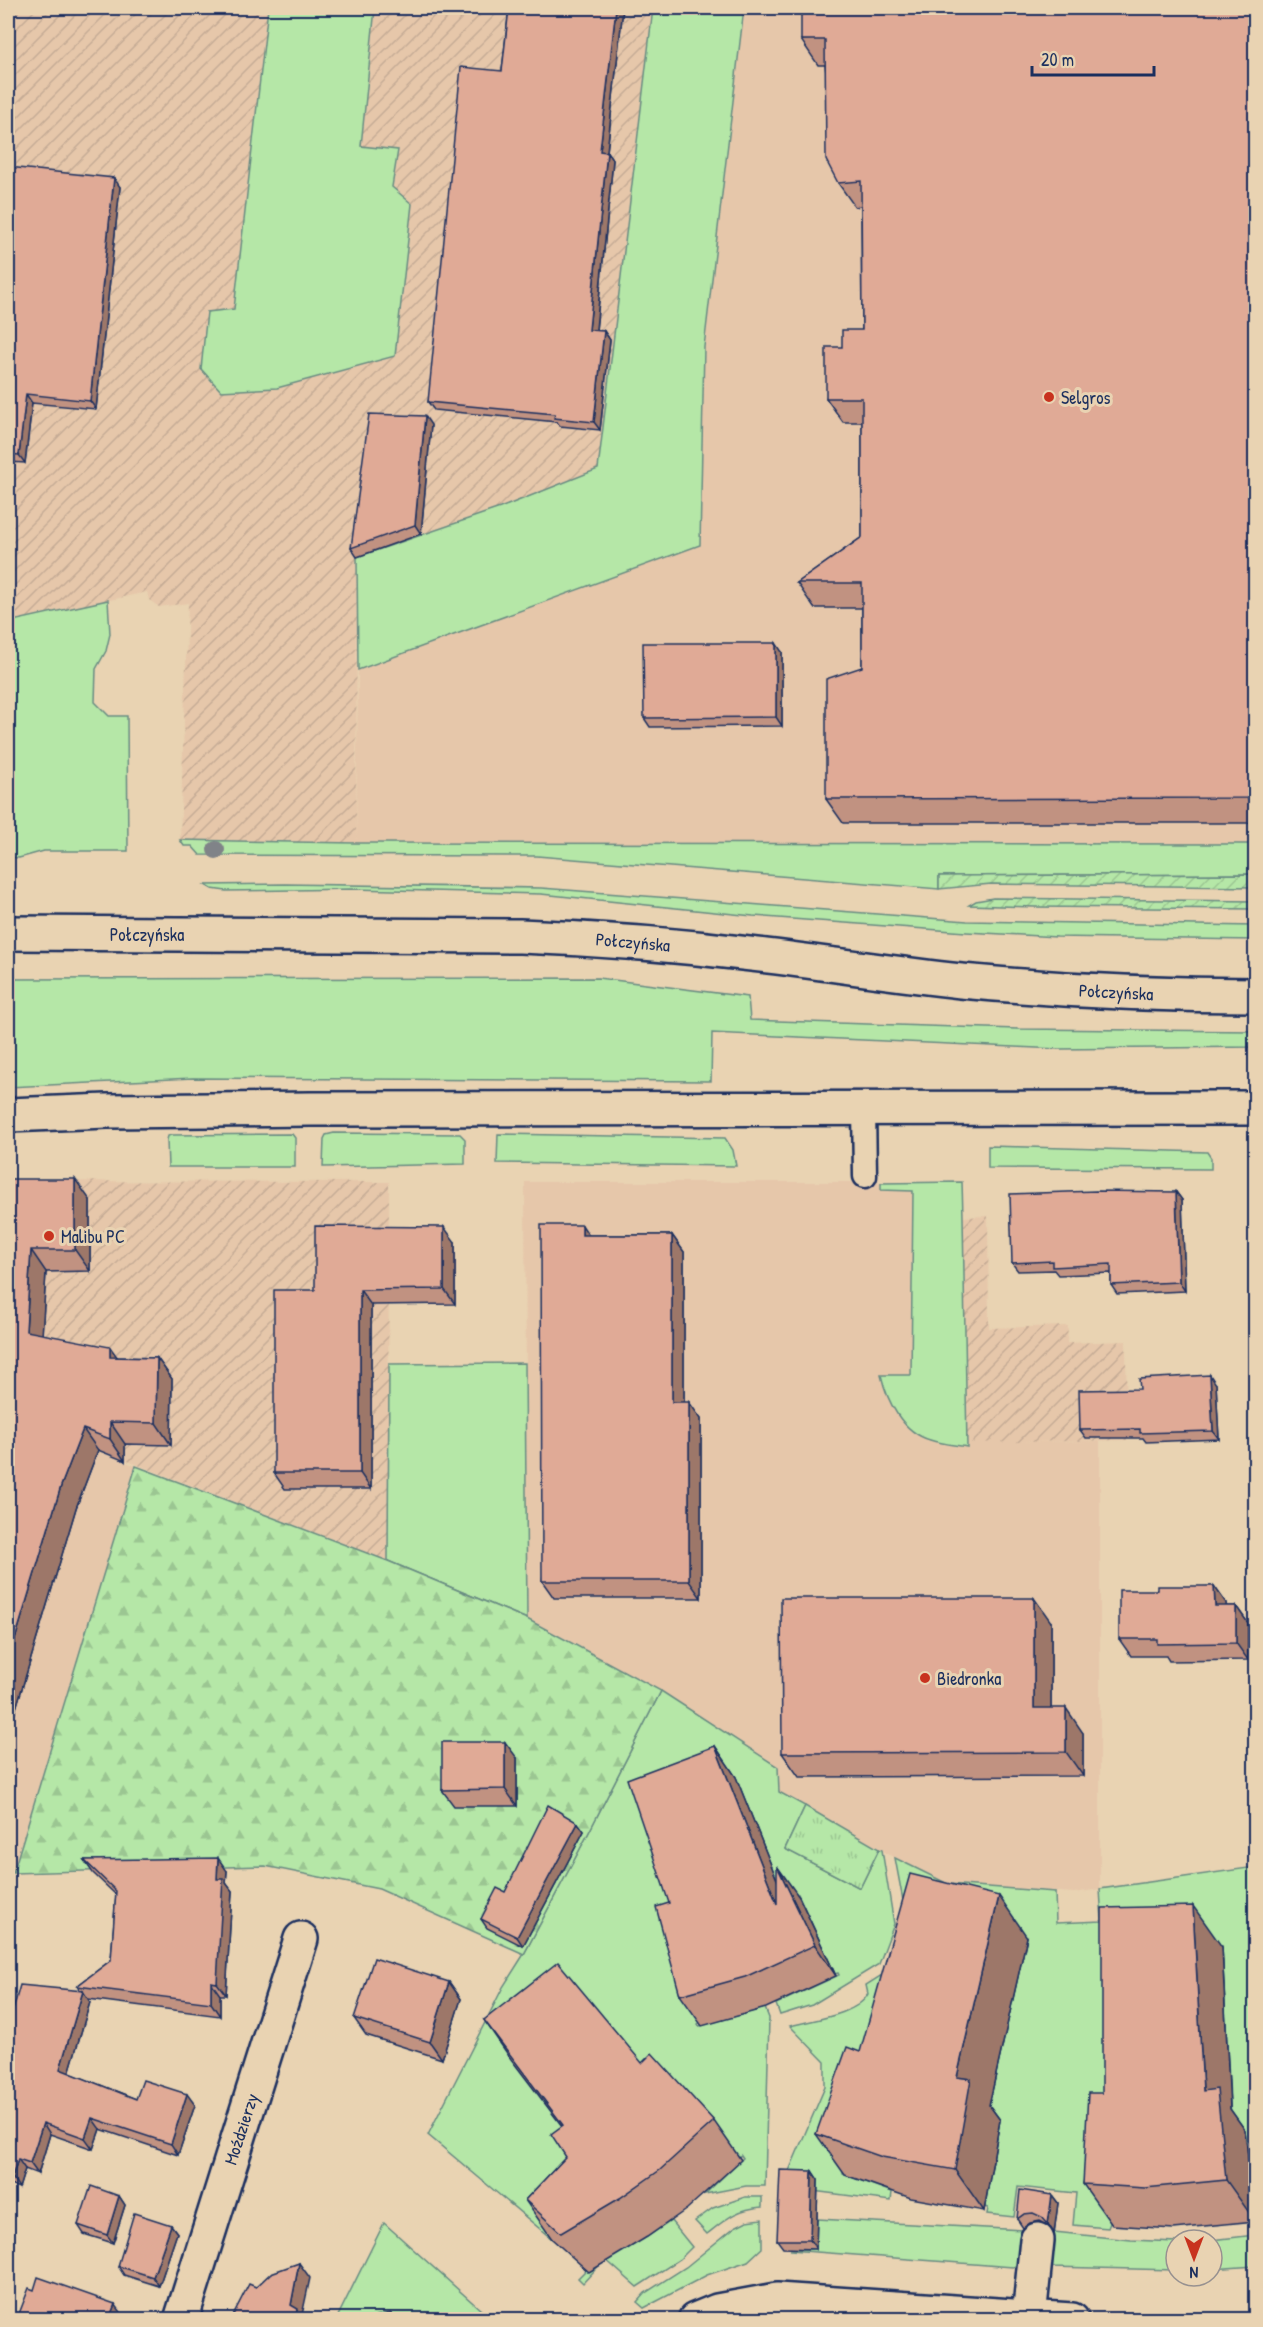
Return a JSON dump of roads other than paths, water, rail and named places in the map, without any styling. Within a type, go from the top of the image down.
[{"type":"main road","name":"Połczyńska","points":[[8,933],[508,936],[598,939],[748,953],[1014,986],[1088,991],[1256,995]]},
{"type":"main road","points":[[8,1115],[169,1110],[1256,1108]]},
{"type":"main road","name":"Moździerzy","points":[[181,2319],[301,1939]]},
{"type":"main road","points":[[1029,2317],[1037,2240]]},
{"type":"main road","points":[[695,2319],[717,2310],[777,2300],[1072,2319]]},
{"type":"lane","points":[[864,1107],[865,1176]]},
{"type":"place","name":"Selgros","points":[[1049,397]]},
{"type":"place","name":"Malibu PC","points":[[49,1236]]},
{"type":"place","name":"Biedronka","points":[[925,1678]]}]
